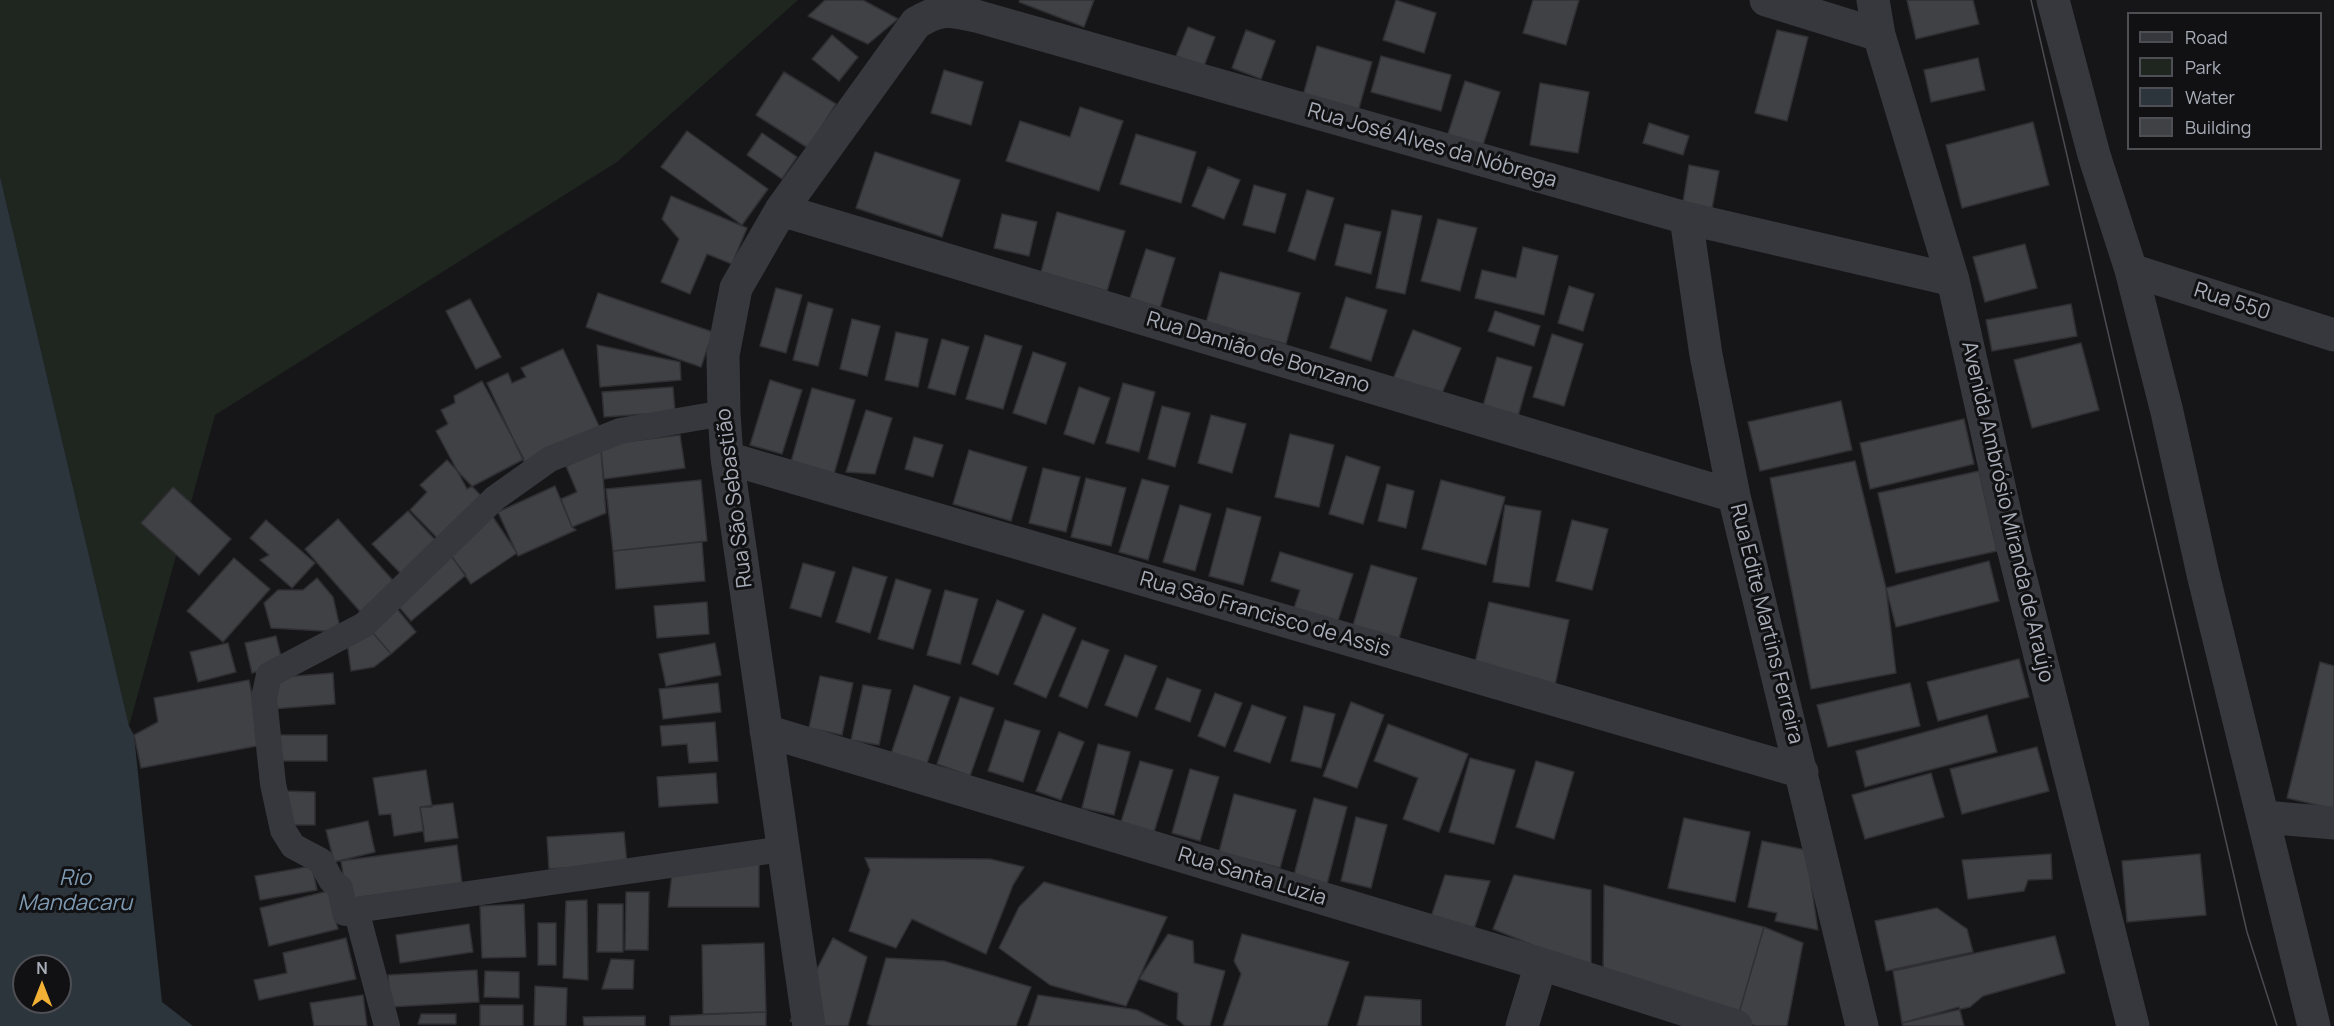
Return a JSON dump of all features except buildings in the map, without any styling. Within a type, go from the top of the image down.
[{"type":"street","points":[[1766,0],[1879,34]]},
{"type":"street","name":"Avenida Ambrósio Miranda de Araújo","points":[[1873,0],[1879,34],[1953,280],[2012,544],[2133,1026]]},
{"type":"street","points":[[2053,0],[2094,154],[2131,270],[2314,1026]]},
{"type":"street","name":"Rua José Alves da Nóbrega","points":[[916,23],[933,12],[954,12],[976,16],[1686,218],[1953,280]]},
{"type":"street","name":"Rua São Sebastião","points":[[809,1026],[727,458],[723,355],[736,288],[781,210],[916,23]]},
{"type":"street","name":"Rua Damião de Bonzano","points":[[781,210],[1734,496]]},
{"type":"street","name":"Rua Edite Martins Ferreira","points":[[1686,218],[1706,355],[1734,496],[1862,1026]]},
{"type":"street","name":"Rua 550","points":[[2131,270],[2334,335]]},
{"type":"street","name":"Rua São Francisco de Assis","points":[[727,458],[1802,772]]},
{"type":"street","name":"Rua Santa Luzia","points":[[766,731],[1542,964],[1737,1026]]},
{"type":"street","points":[[2264,817],[2334,823]]},
{"type":"street","points":[[1522,1026],[1542,964]]},
{"type":"lane","points":[[724,413],[620,431],[550,459],[495,498],[364,625],[269,675],[264,698],[273,784],[283,830],[293,846],[321,861],[331,880],[340,888],[345,913],[783,849]]},
{"type":"lane","points":[[356,910],[387,1026]]},
{"type":"green space","points":[[0,0],[798,0],[617,162],[215,415],[129,726],[0,176]]},
{"type":"water","name":"Rio Mandacaru","points":[[0,176],[129,726],[134,735],[162,1002],[193,1026],[0,1026]]},
{"type":"tram line","points":[[2031,0],[2247,932],[2277,1026]]}]
